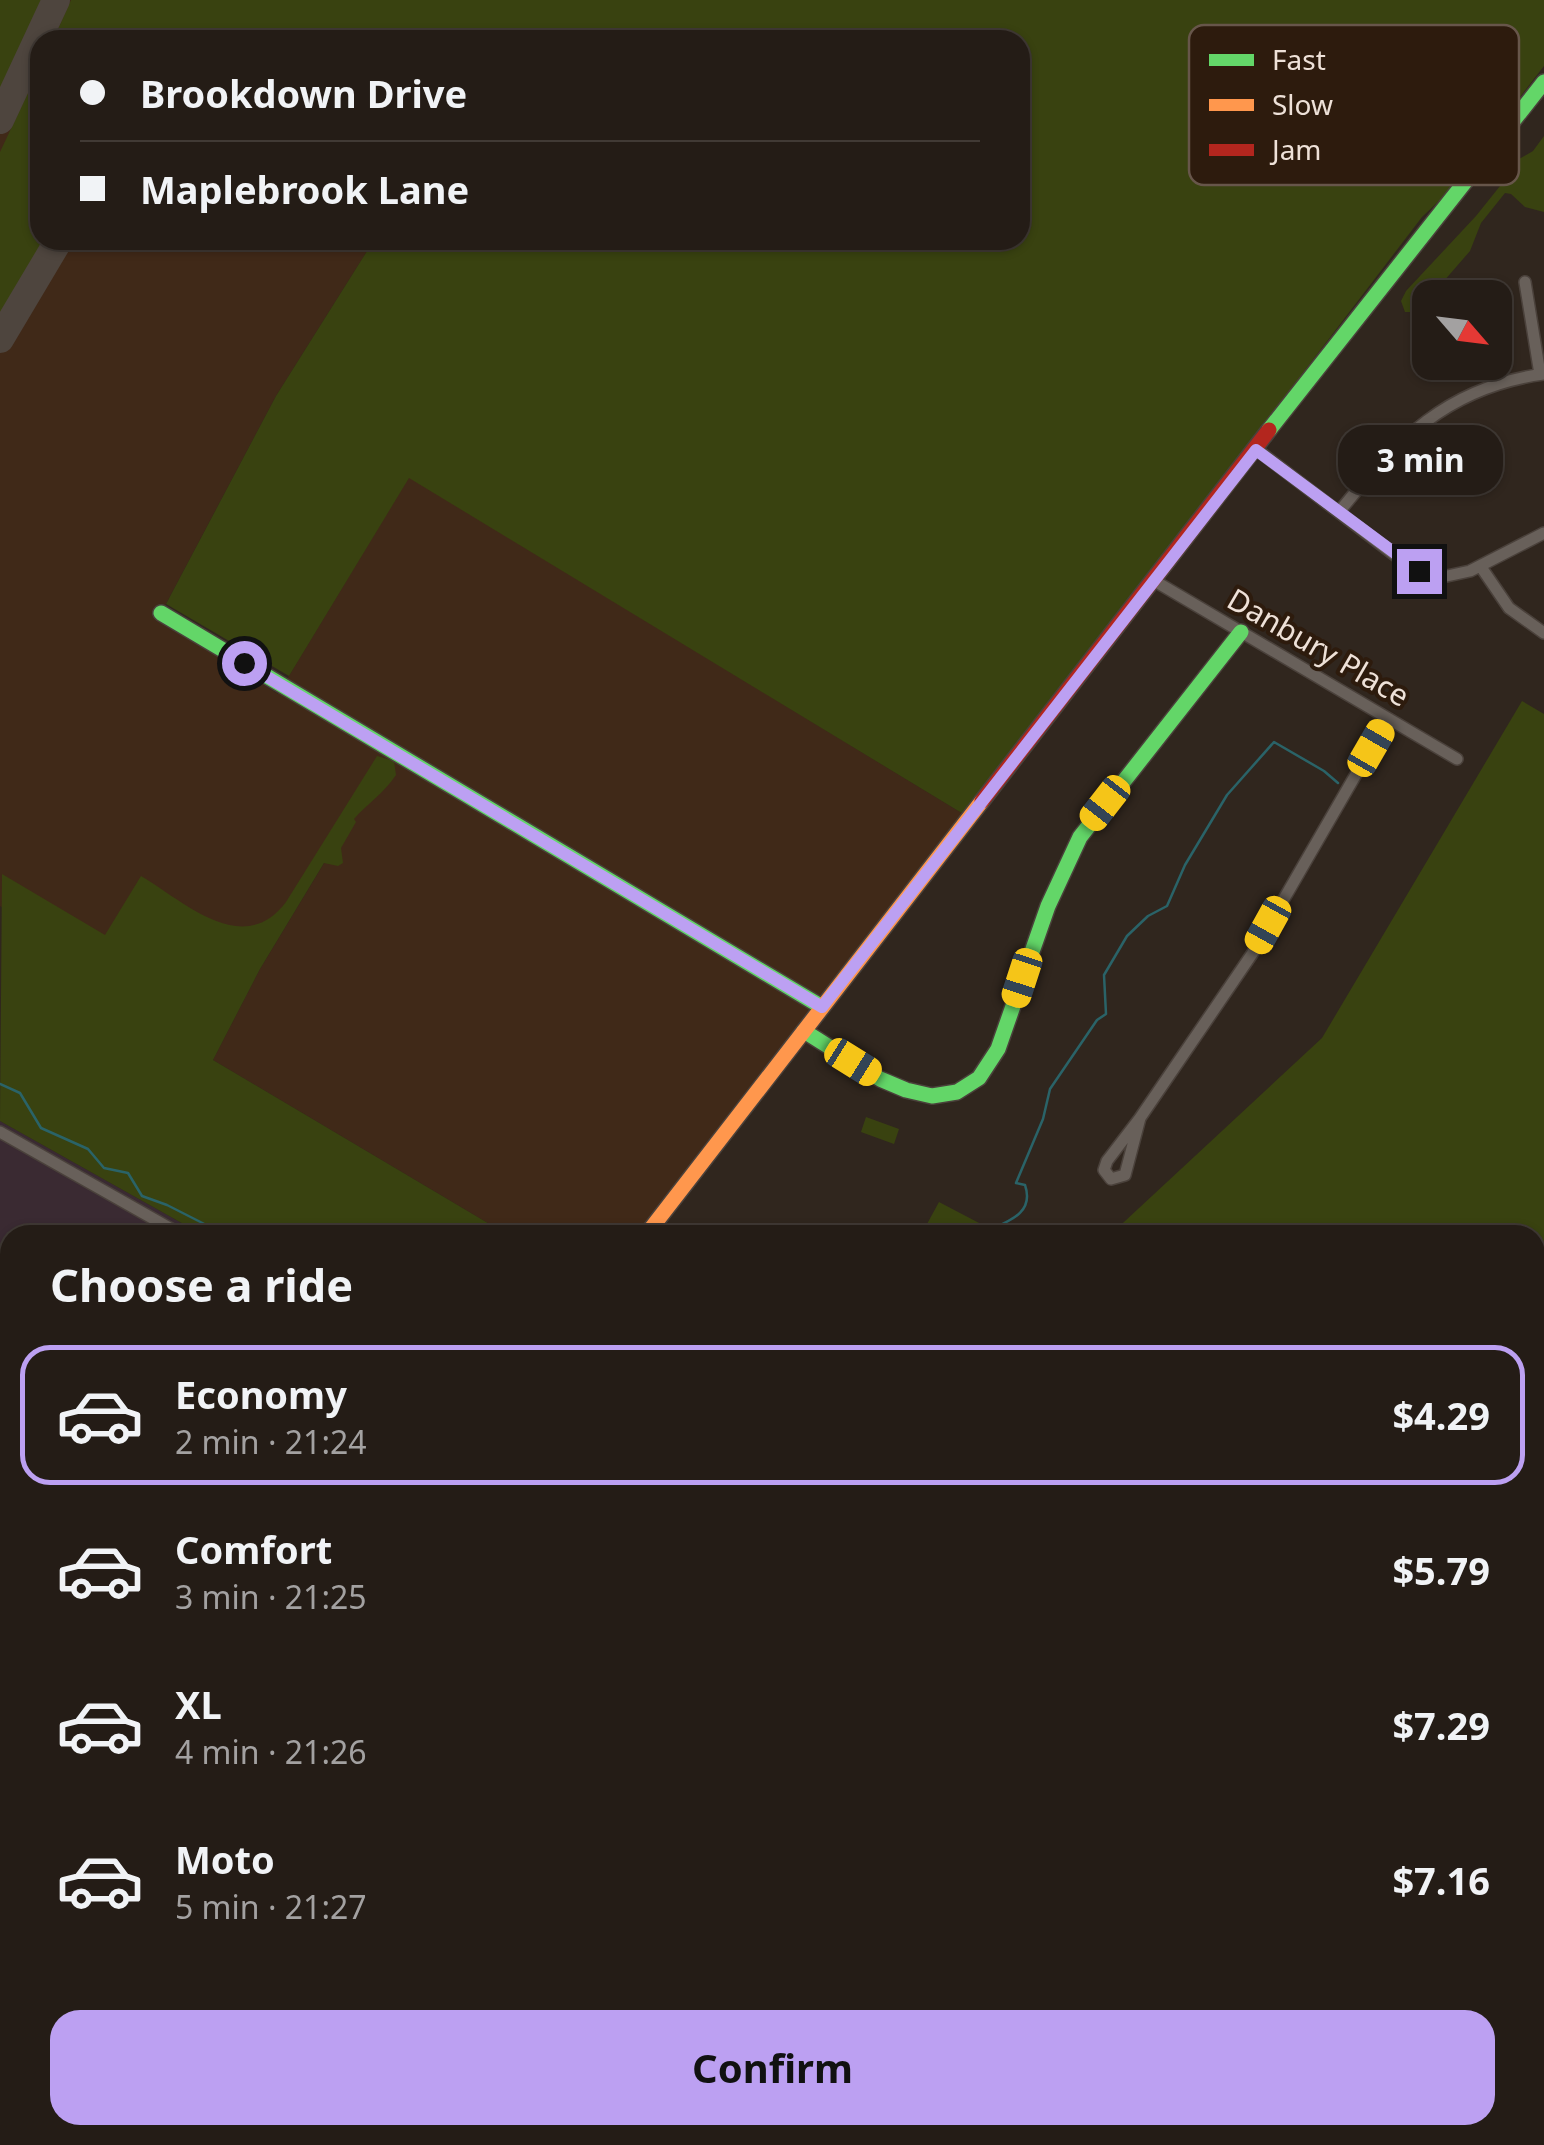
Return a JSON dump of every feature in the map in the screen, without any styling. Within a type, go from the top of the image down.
[{"type":"street","points":[[1519,114],[1544,82]]},
{"type":"street","points":[[654,1225],[1463,185]]},
{"type":"street","points":[[1338,512],[1388,452],[1426,419],[1482,389],[1542,374],[1525,282]]},
{"type":"street","points":[[1256,450],[1419,571],[1447,576],[1481,567],[1544,533]]},
{"type":"street","points":[[1481,567],[1509,608],[1544,633]]},
{"type":"street","name":"Danbury Place","points":[[1153,580],[1457,758]]},
{"type":"street","points":[[161,613],[822,1007]]},
{"type":"street","points":[[804,1031],[908,1092],[941,1097],[973,1086],[988,1071],[998,1049],[1048,906],[1080,837],[1241,632]]},
{"type":"street","points":[[1140,1118],[1125,1175],[1111,1179],[1104,1170],[1107,1161],[1252,954],[1388,718]]},
{"type":"street","points":[[0,1132],[164,1225]]},
{"type":"shaded area","points":[[0,0],[207,0],[189,30],[30,30],[30,250],[368,250],[276,396],[158,619],[278,694],[409,477],[965,815],[650,1225],[491,1225],[213,1060],[260,969],[378,774],[208,1045],[0,906]]},
{"type":"shaded area","points":[[0,1121],[185,1225],[0,1225]]},
{"type":"green space","points":[[0,0],[42,0],[0,91]]},
{"type":"green space","points":[[71,0],[1544,0],[1544,66],[1519,98],[1519,25],[1189,25],[1189,185],[1452,185],[1422,217],[965,815],[409,478],[289,676],[166,604],[276,396],[368,250],[1030,250],[1030,30],[58,30]]},
{"type":"green space","points":[[30,88],[30,250],[54,250],[0,337],[0,152]]},
{"type":"green space","points":[[1544,136],[1544,212],[1525,207],[1505,193],[1481,223],[1470,251],[1445,280],[1416,280],[1501,185],[1519,185],[1519,159],[1533,151]]},
{"type":"green space","points":[[1412,285],[1412,312],[1405,312],[1401,301]]},
{"type":"green space","points":[[1522,701],[1544,714],[1544,1225],[1121,1225],[1322,1038]]},
{"type":"green space","points":[[377,756],[394,761],[396,775],[354,819],[356,822],[341,848],[343,863],[324,863],[260,969],[213,1060],[491,1225],[185,1225],[0,1121],[2,874],[105,935],[141,876],[195,911],[233,926],[251,926],[269,918],[286,902]]},
{"type":"green space","points":[[866,1117],[899,1129],[894,1144],[861,1132]]},
{"type":"green space","points":[[939,1202],[983,1225],[926,1225]]},
{"type":"waterway","points":[[1000,1225],[1014,1218],[1026,1205],[1025,1185],[1016,1183],[1043,1119],[1050,1089],[1097,1020],[1106,1014],[1104,975],[1127,936],[1148,916],[1167,906],[1185,865],[1227,795],[1274,742],[1338,783]]},
{"type":"waterway","points":[[0,1084],[20,1093],[41,1128],[88,1149],[104,1168],[128,1173],[142,1196],[206,1225]]},
{"type":"taxiway","points":[[42,30],[56,0]]},
{"type":"taxiway","points":[[0,120],[30,56]]},
{"type":"taxiway","points":[[0,339],[53,250]]},
{"type":"traffic: fast","points":[[1519,114],[1544,82]]},
{"type":"traffic: fast","points":[[1269,430],[1463,185]]},
{"type":"traffic: fast","points":[[161,613],[822,1007]]},
{"type":"traffic: fast","points":[[804,1031],[880,1079],[906,1090],[932,1096],[957,1092],[979,1078],[998,1049],[1048,906],[1080,837],[1241,632]]},
{"type":"traffic: slow","points":[[654,1225],[982,801]]},
{"type":"traffic: jam","points":[[982,801],[1269,430]]},
{"type":"route","points":[[244,663],[822,1007],[1256,450],[1419,571]]}]
